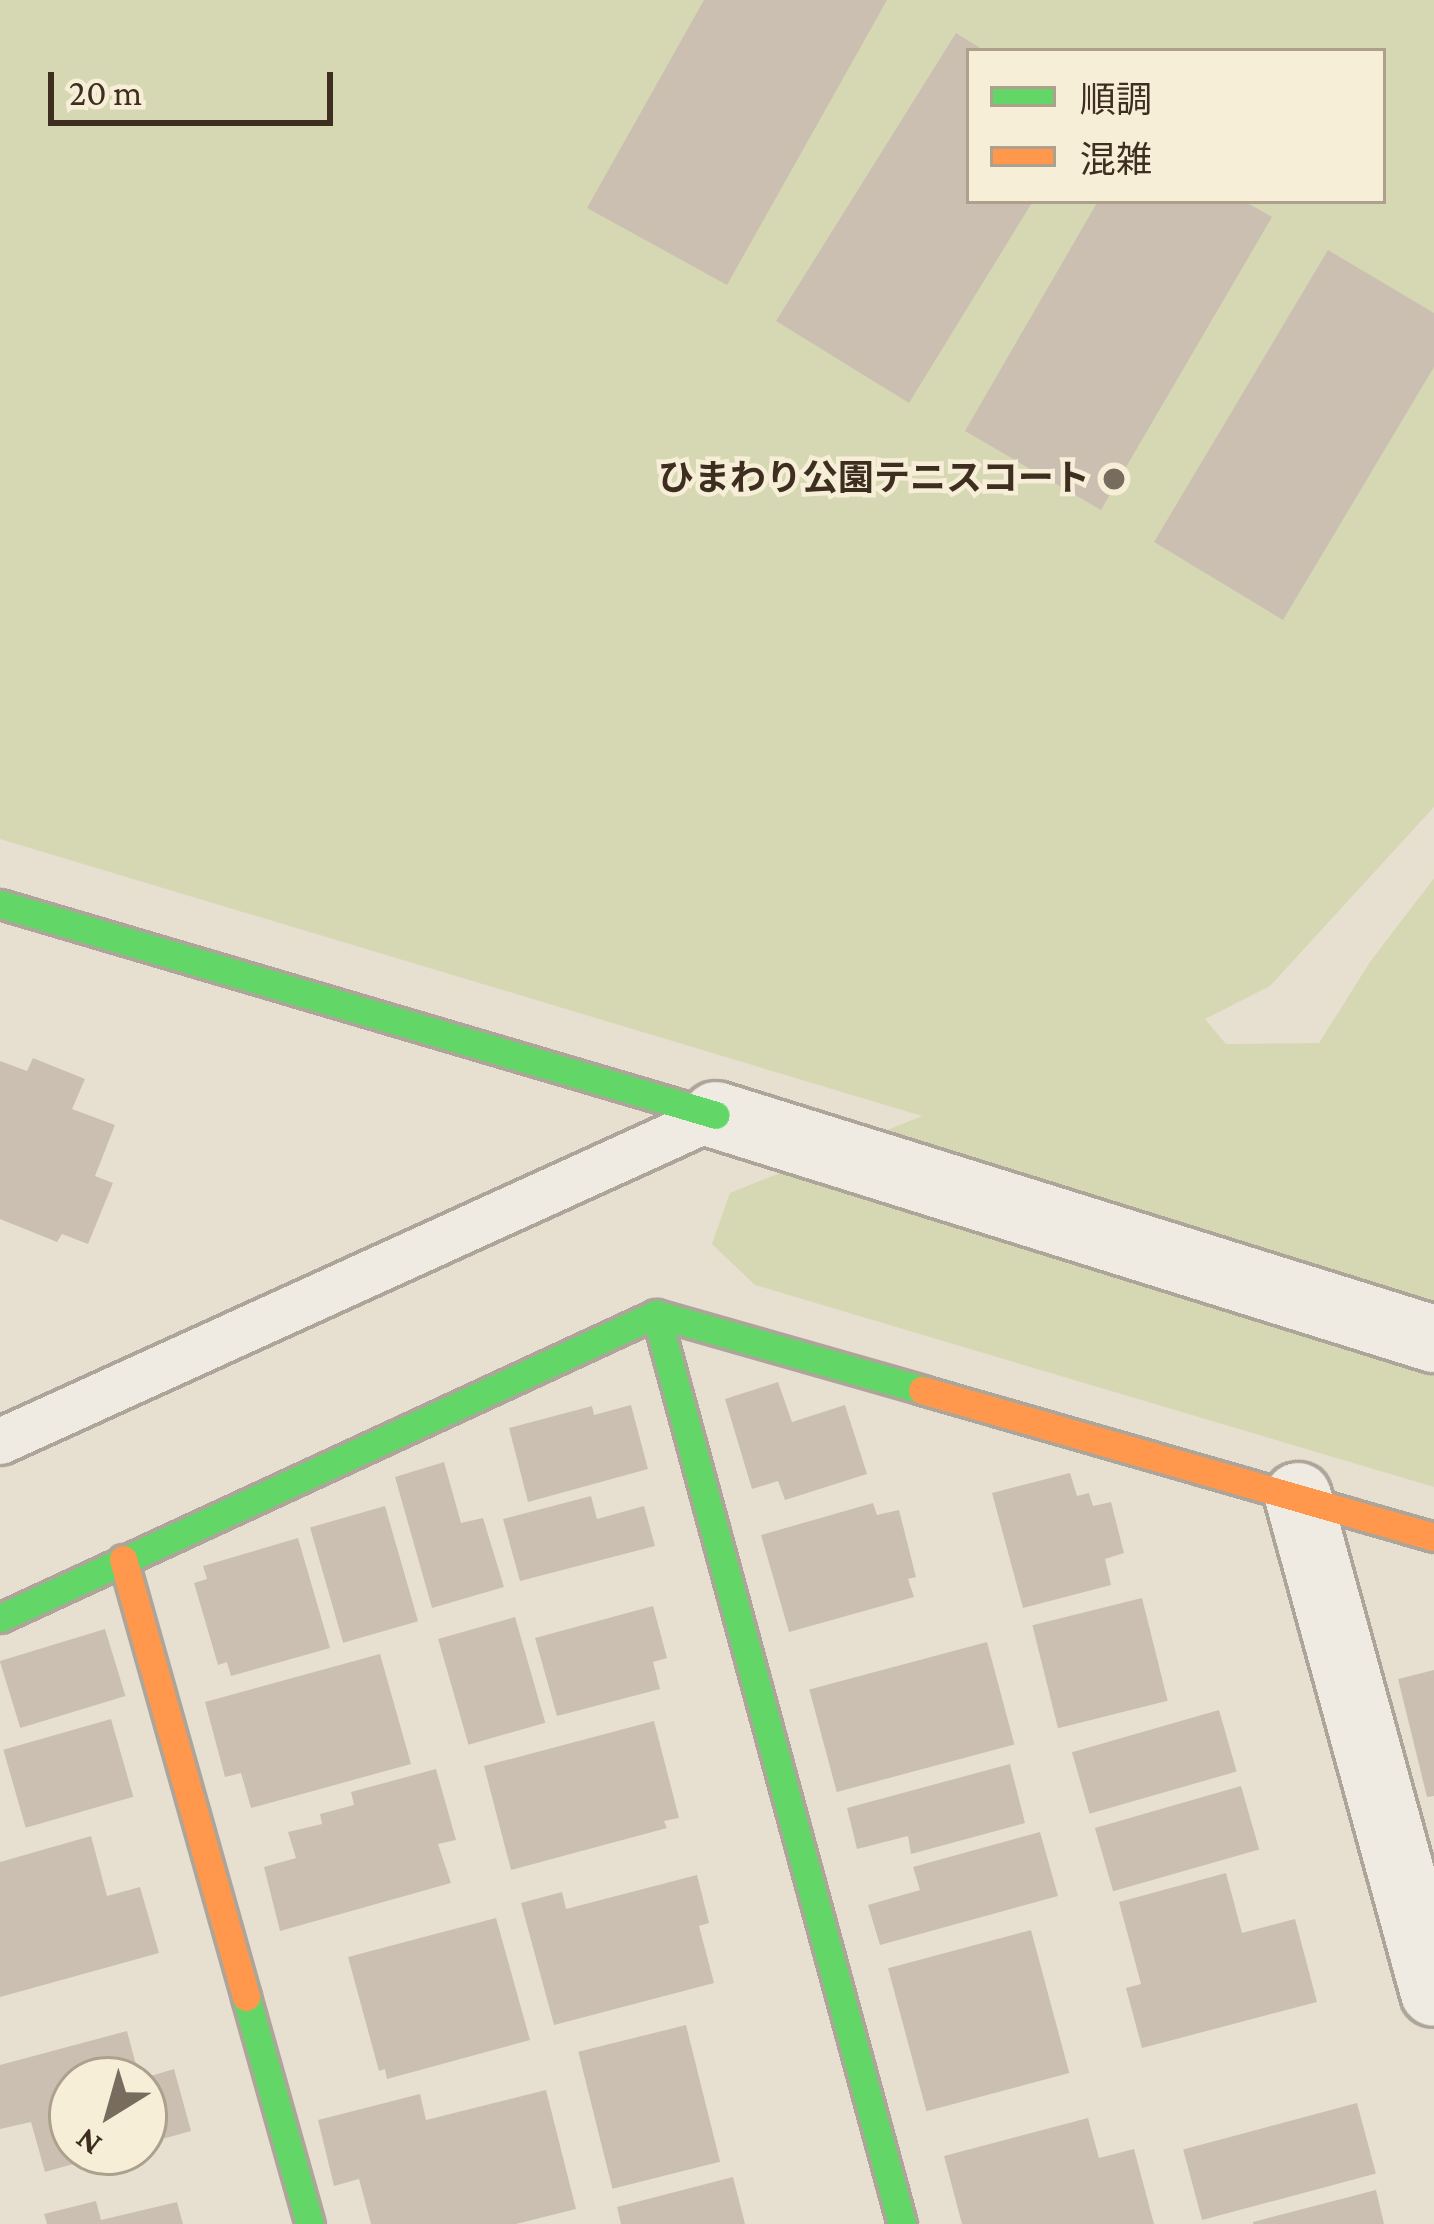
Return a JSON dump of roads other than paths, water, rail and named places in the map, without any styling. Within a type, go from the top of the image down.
[{"type":"street","points":[[0,904],[716,1115],[1434,1339]]},
{"type":"street","points":[[656,1314],[902,2224]]},
{"type":"street","points":[[0,1618],[656,1314],[1434,1537]]},
{"type":"street","points":[[1298,1496],[1434,1993]]},
{"type":"street","points":[[123,1559],[310,2224]]},
{"type":"lane","points":[[0,1441],[716,1115]]},
{"type":"place","name":"ひまわり公園テニスコート","points":[[1114,479]]}]
